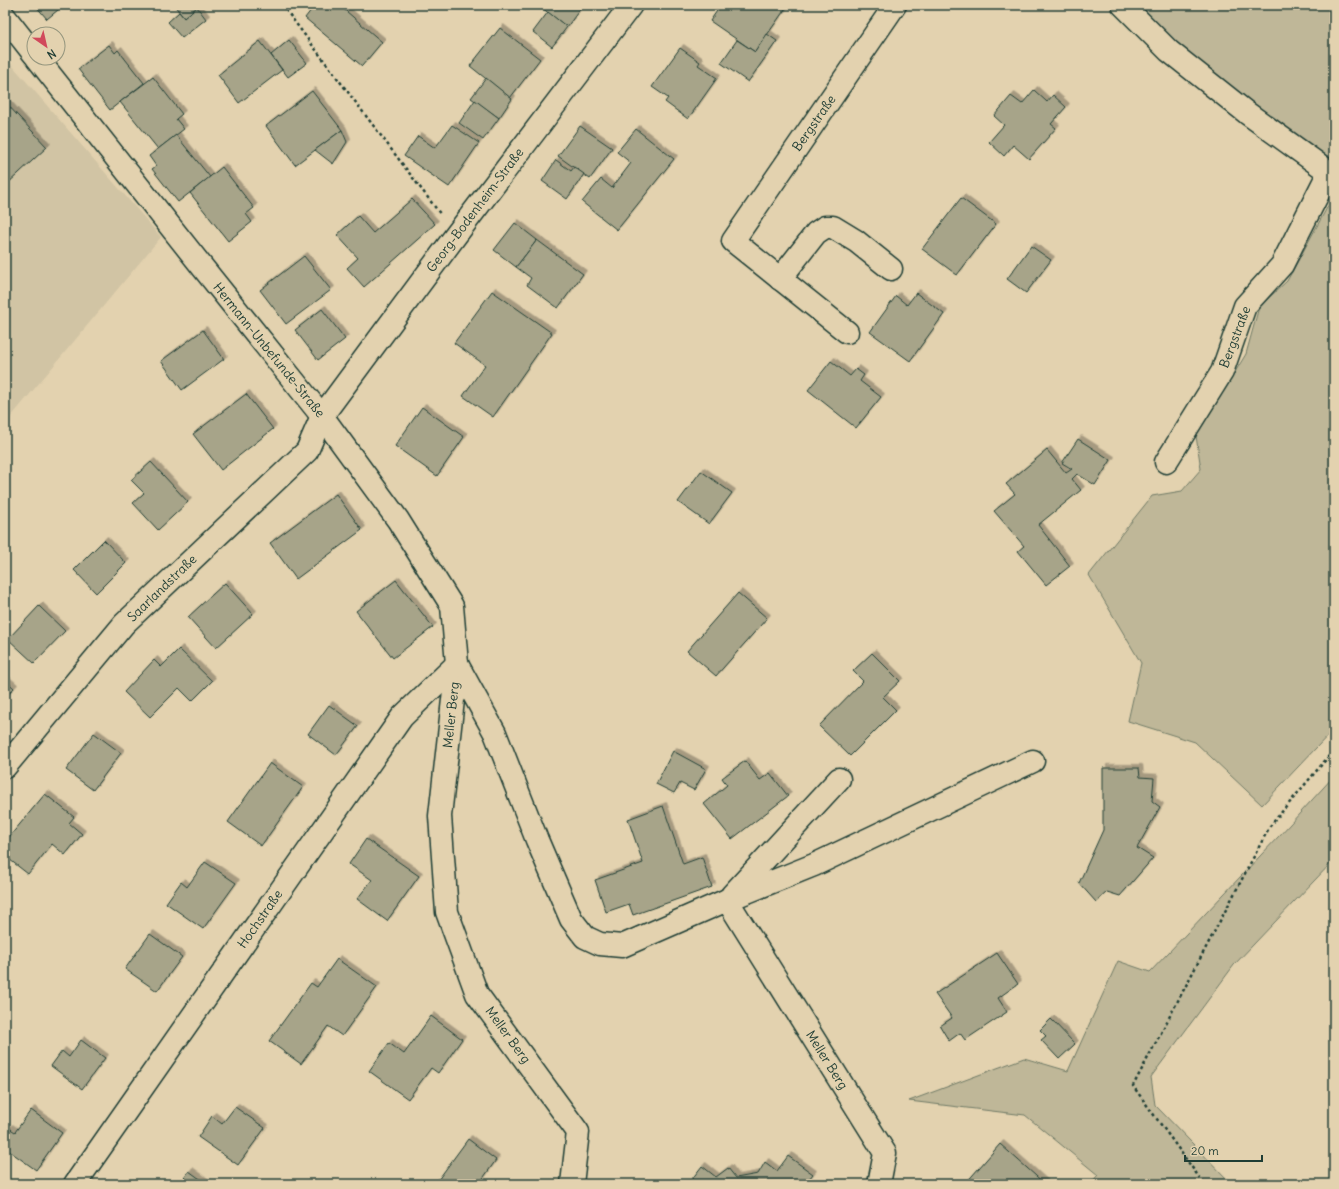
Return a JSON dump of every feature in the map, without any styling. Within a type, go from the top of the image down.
[{"type":"street","name":"Georg-Bodenheim-Straße","points":[[322,416],[456,235],[631,5]]},
{"type":"street","name":"Bergstraße","points":[[780,279],[733,241],[895,5]]},
{"type":"street","name":"Bergstraße","points":[[1123,5],[1169,51],[1247,113],[1332,173],[1282,265],[1245,306],[1222,372],[1166,462]]},
{"type":"street","points":[[5,17],[26,44]]},
{"type":"street","name":"Hermann-Unbefunde-Straße","points":[[43,66],[322,416],[398,520],[452,606],[457,664]]},
{"type":"street","points":[[847,332],[780,279],[816,233],[825,227],[833,227],[856,241],[891,269]]},
{"type":"street","name":"Saarlandstraße","points":[[5,767],[124,624],[307,450],[322,416]]},
{"type":"street","name":"Meller Berg","points":[[457,664],[495,733],[571,919],[585,936],[600,944],[622,946],[727,900],[839,779]]},
{"type":"street","name":"Meller Berg","points":[[457,664],[440,816],[447,912],[478,994],[578,1132],[572,1184]]},
{"type":"street","name":"Hochstraße","points":[[75,1184],[402,717],[457,664]]},
{"type":"street","points":[[727,900],[814,865],[1033,761]]},
{"type":"street","name":"Meller Berg","points":[[727,900],[885,1153],[879,1184]]},
{"type":"path","points":[[282,5],[456,235]]},
{"type":"path","points":[[1204,1184],[1133,1086],[1270,826],[1334,750]]},
{"type":"shaded area","points":[[1132,5],[1334,5],[1334,163],[1238,96]]},
{"type":"shaded area","points":[[5,57],[161,237],[5,424]]},
{"type":"shaded area","points":[[1334,195],[1334,729],[1262,805],[1195,742],[1128,721],[1141,663],[1089,575],[1152,496],[1182,491],[1201,469],[1196,436],[1246,354],[1259,307],[1287,281]]},
{"type":"shaded area","points":[[1334,776],[1334,860],[1234,965],[1151,1077],[1155,1105],[1230,1182],[1228,1184],[1090,1184],[1098,1175],[1025,1115],[909,1101],[1024,1058],[1068,1071],[1118,961],[1150,972]]},
{"type":"building","points":[[35,5],[64,5],[47,19]]},
{"type":"building","points":[[174,5],[200,5],[184,18]]},
{"type":"building","points":[[315,5],[339,5],[382,42],[362,66],[305,18]]},
{"type":"building","points":[[538,5],[583,5],[567,27]]},
{"type":"building","points":[[721,5],[788,5],[755,52],[710,21]]},
{"type":"building","points":[[197,7],[206,19],[182,38],[168,22],[179,12],[184,18]]},
{"type":"building","points":[[548,12],[567,27],[552,47],[533,32]]},
{"type":"building","points":[[500,28],[540,59],[510,98],[470,66]]},
{"type":"building","points":[[767,34],[777,41],[748,82],[721,63],[737,40],[755,52]]},
{"type":"building","points":[[289,40],[307,63],[288,77],[271,55]]},
{"type":"building","points":[[260,41],[282,70],[239,103],[218,75]]},
{"type":"building","points":[[109,45],[115,53],[118,50],[144,83],[110,110],[78,69]]},
{"type":"building","points":[[680,48],[700,62],[698,65],[717,78],[688,119],[665,102],[668,98],[652,87]]},
{"type":"building","points":[[153,77],[182,114],[176,119],[184,129],[158,149],[120,102]]},
{"type":"building","points":[[486,78],[512,99],[499,118],[471,98]]},
{"type":"building","points":[[1034,90],[1047,102],[1053,95],[1066,107],[1051,124],[1056,128],[1029,159],[1013,145],[1004,156],[989,142],[1004,125],[994,116],[1011,96],[1022,104]]},
{"type":"building","points":[[312,91],[342,130],[295,165],[266,126]]},
{"type":"building","points":[[475,100],[499,118],[483,140],[459,123]]},
{"type":"building","points":[[5,102],[47,147],[5,186]]},
{"type":"building","points":[[452,125],[479,143],[449,187],[404,156],[418,136],[435,148]]},
{"type":"building","points":[[580,126],[612,148],[590,179],[558,156]]},
{"type":"building","points":[[636,129],[674,159],[617,230],[582,202],[601,179],[612,188],[631,163],[617,152]]},
{"type":"building","points":[[342,130],[347,142],[333,164],[315,150]]},
{"type":"building","points":[[176,135],[210,177],[178,202],[152,169],[156,166],[149,156]]},
{"type":"building","points":[[556,160],[571,171],[574,167],[584,174],[567,199],[542,181]]},
{"type":"building","points":[[222,167],[254,208],[246,214],[252,222],[228,241],[190,193]]},
{"type":"building","points":[[961,198],[996,224],[957,275],[922,249]]},
{"type":"building","points":[[412,199],[435,224],[364,287],[347,268],[358,258],[337,235],[358,216],[373,233]]},
{"type":"building","points":[[515,223],[537,240],[516,267],[494,250]]},
{"type":"building","points":[[537,240],[583,274],[558,308],[527,285],[531,278],[516,267]]},
{"type":"building","points":[[1031,246],[1051,260],[1026,293],[1007,279]]},
{"type":"building","points":[[304,256],[331,290],[286,324],[260,290]]},
{"type":"building","points":[[492,291],[552,333],[493,417],[463,396],[485,365],[454,343]]},
{"type":"building","points":[[916,293],[944,314],[910,361],[870,332],[896,296],[907,305]]},
{"type":"building","points":[[322,309],[345,339],[318,360],[295,330]]},
{"type":"building","points":[[203,330],[224,359],[182,390],[161,361]]},
{"type":"building","points":[[831,361],[850,376],[856,369],[864,375],[860,381],[881,397],[856,428],[808,390]]},
{"type":"building","points":[[246,394],[273,429],[221,470],[193,434]]},
{"type":"building","points":[[422,407],[464,437],[437,476],[395,446]]},
{"type":"building","points":[[1078,439],[1111,460],[1095,485],[1077,474],[1072,479],[1081,490],[1038,525],[1070,566],[1046,585],[1018,551],[1024,546],[994,511],[1015,494],[1006,484],[1047,450],[1066,473],[1072,469],[1062,463]]},
{"type":"building","points":[[151,462],[188,502],[158,530],[133,503],[144,493],[131,480]]},
{"type":"building","points":[[701,471],[732,493],[709,524],[678,502]]},
{"type":"building","points":[[336,494],[362,530],[296,579],[270,543]]},
{"type":"building","points":[[104,540],[126,563],[96,593],[74,570]]},
{"type":"building","points":[[396,580],[433,627],[393,658],[356,611]]},
{"type":"building","points":[[225,583],[253,614],[216,648],[188,617]]},
{"type":"building","points":[[738,593],[767,618],[716,676],[687,651]]},
{"type":"building","points":[[39,606],[65,631],[34,663],[8,639]]},
{"type":"building","points":[[179,649],[212,681],[192,701],[179,688],[150,717],[124,692],[154,660],[161,667]]},
{"type":"building","points":[[872,653],[900,681],[883,697],[896,710],[850,756],[819,726],[863,681],[853,671]]},
{"type":"building","points":[[5,680],[14,688],[5,698]]},
{"type":"building","points":[[329,705],[358,726],[336,755],[308,734]]},
{"type":"building","points":[[94,733],[121,753],[93,790],[66,770]]},
{"type":"building","points":[[673,751],[706,769],[694,790],[680,783],[674,793],[656,784]]},
{"type":"building","points":[[745,761],[760,780],[770,773],[788,796],[732,839],[704,804],[727,785],[722,778]]},
{"type":"building","points":[[270,763],[303,787],[261,846],[228,822]]},
{"type":"building","points":[[1103,768],[1139,768],[1140,777],[1154,778],[1152,801],[1160,807],[1137,848],[1153,858],[1120,896],[1107,892],[1096,902],[1079,883],[1103,830]]},
{"type":"building","points":[[45,794],[74,817],[69,823],[82,834],[65,855],[52,844],[28,874],[5,856],[5,842]]},
{"type":"building","points":[[663,806],[683,864],[702,857],[712,887],[633,915],[629,904],[606,912],[595,880],[643,863],[628,819]]},
{"type":"building","points":[[366,839],[419,876],[387,921],[357,899],[372,880],[349,864]]},
{"type":"building","points":[[205,862],[236,883],[203,929],[166,903],[181,882],[187,887]]},
{"type":"building","points":[[150,934],[182,957],[157,991],[125,969]]},
{"type":"building","points":[[997,953],[1018,984],[998,998],[1007,1012],[965,1040],[960,1033],[949,1041],[940,1026],[952,1018],[935,994]]},
{"type":"building","points":[[337,959],[377,987],[342,1036],[328,1026],[301,1064],[269,1041],[311,983],[317,987]]},
{"type":"building","points":[[431,1016],[462,1039],[438,1073],[431,1068],[408,1099],[369,1071],[389,1043],[404,1054]]},
{"type":"building","points":[[1051,1019],[1075,1044],[1059,1059],[1041,1040],[1046,1036],[1040,1030]]},
{"type":"building","points":[[81,1040],[105,1058],[82,1089],[51,1066],[62,1051],[69,1057]]},
{"type":"building","points":[[235,1107],[265,1128],[238,1165],[198,1137],[212,1116],[222,1124]]},
{"type":"building","points":[[31,1110],[62,1133],[36,1170],[5,1148],[5,1133],[9,1128],[15,1132]]},
{"type":"building","points":[[468,1139],[496,1160],[479,1184],[435,1184]]},
{"type":"building","points":[[1000,1144],[1045,1184],[965,1184]]},
{"type":"building","points":[[788,1156],[813,1174],[805,1184],[688,1184],[702,1166],[716,1177],[728,1168],[736,1178],[758,1174],[765,1162],[777,1171]]},
{"type":"building","points":[[189,1171],[207,1184],[180,1184]]}]
